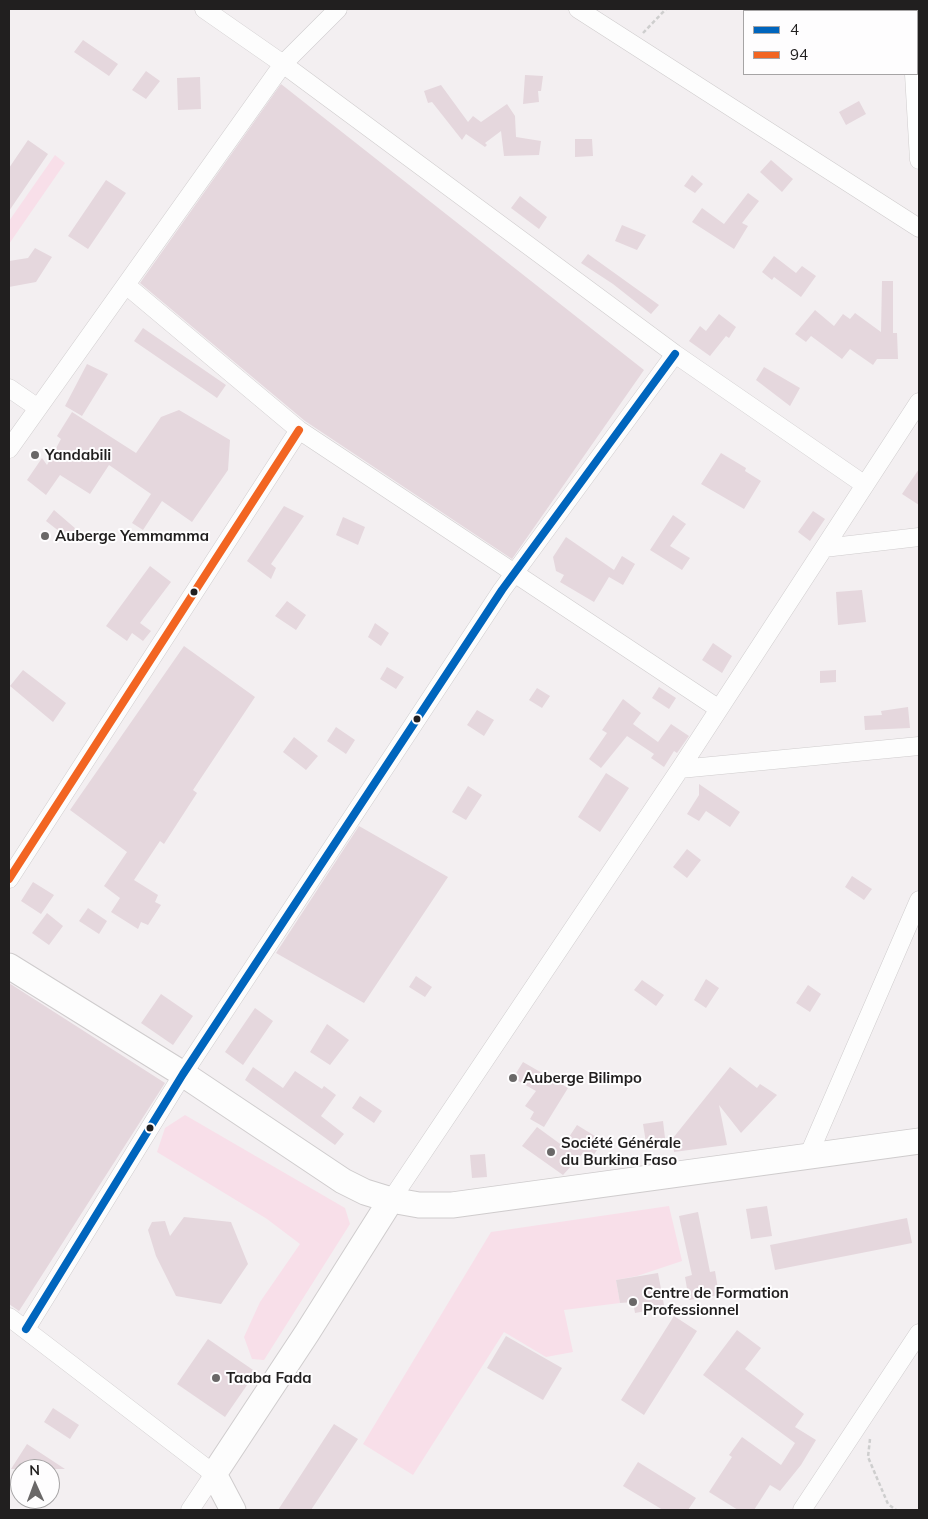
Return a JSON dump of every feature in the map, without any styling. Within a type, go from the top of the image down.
[{"type":"highway","points":[[9,966],[183,1074],[342,1181],[365,1192],[391,1200],[419,1205],[452,1205],[809,1154],[919,1141]]},
{"type":"highway","points":[[234,1510],[214,1474],[307,1333],[391,1200]]},
{"type":"street","points":[[204,9],[283,64],[675,354],[865,485]]},
{"type":"street","points":[[9,449],[283,64],[338,9]]},
{"type":"street","points":[[578,9],[919,228]]},
{"type":"street","points":[[914,75],[919,160]]},
{"type":"street","points":[[126,285],[299,430],[719,709]]},
{"type":"street","points":[[26,1328],[183,1074],[515,572],[675,354]]},
{"type":"street","points":[[9,388],[38,408]]},
{"type":"street","points":[[391,1200],[680,768],[919,402]]},
{"type":"street","points":[[9,879],[299,430]]},
{"type":"street","points":[[824,548],[919,537]]},
{"type":"street","points":[[680,768],[919,746]]},
{"type":"street","points":[[809,1154],[919,900]]},
{"type":"street","points":[[9,1317],[26,1328],[214,1474],[190,1510]]},
{"type":"street","points":[[802,1510],[919,1333]]},
{"type":"path","points":[[633,44],[666,9]]},
{"type":"path","points":[[873,1402],[868,1457],[888,1504],[896,1510]]},
{"type":"shaded area","points":[[55,155],[65,163],[9,244],[9,221]]},
{"type":"shaded area","points":[[185,1115],[345,1208],[350,1224],[264,1360],[252,1359],[244,1337],[260,1302],[300,1244],[267,1219],[157,1152],[165,1128]]},
{"type":"shaded area","points":[[669,1206],[682,1261],[637,1276],[616,1280],[620,1303],[564,1310],[573,1352],[546,1357],[504,1332],[413,1475],[363,1444],[491,1232]]},
{"type":"building","points":[[83,40],[118,64],[109,76],[74,52]]},
{"type":"building","points":[[146,71],[160,81],[146,99],[132,90]]},
{"type":"building","points":[[525,75],[543,76],[541,91],[538,91],[539,102],[523,104]]},
{"type":"building","points":[[200,77],[201,109],[178,110],[177,78]]},
{"type":"building","points":[[281,84],[644,370],[512,559],[305,421],[140,283]]},
{"type":"building","points":[[441,85],[468,122],[473,116],[481,122],[507,104],[515,116],[516,137],[541,141],[539,155],[504,156],[501,131],[485,143],[487,145],[485,147],[466,134],[462,140],[432,102],[428,103],[424,91]]},
{"type":"building","points":[[859,101],[866,114],[846,125],[839,112]]},
{"type":"building","points":[[575,139],[592,139],[593,156],[575,157]]},
{"type":"building","points":[[28,140],[48,154],[9,211],[9,168]]},
{"type":"building","points":[[771,160],[793,179],[782,192],[760,172]]},
{"type":"building","points":[[692,175],[703,184],[695,193],[684,186]]},
{"type":"building","points":[[106,180],[126,193],[88,249],[68,236]]},
{"type":"building","points":[[748,193],[759,201],[742,223],[748,226],[734,249],[692,222],[702,208],[724,224]]},
{"type":"building","points":[[520,196],[547,217],[539,229],[511,208]]},
{"type":"building","points":[[622,225],[646,235],[637,250],[615,241]]},
{"type":"building","points":[[35,248],[52,257],[36,282],[9,287],[9,261],[28,258]]},
{"type":"building","points":[[588,254],[659,305],[651,314],[613,284],[581,263]]},
{"type":"building","points":[[774,256],[796,273],[802,266],[816,276],[801,297],[774,277],[772,280],[762,272]]},
{"type":"building","points":[[882,281],[893,281],[893,333],[897,333],[898,359],[877,359],[873,365],[850,349],[842,359],[811,336],[806,342],[795,334],[815,310],[834,326],[843,314],[850,319],[855,313],[881,332]]},
{"type":"building","points":[[719,314],[736,327],[729,338],[726,336],[710,356],[689,341],[700,326],[706,331]]},
{"type":"building","points":[[143,328],[226,385],[217,398],[134,341]]},
{"type":"building","points":[[87,364],[108,374],[82,416],[65,406]]},
{"type":"building","points":[[764,367],[800,388],[790,406],[756,380]]},
{"type":"building","points":[[179,410],[230,440],[228,470],[192,522],[162,501],[143,530],[132,523],[151,494],[109,465],[90,494],[60,475],[46,495],[27,480],[42,458],[47,465],[61,439],[57,436],[72,412],[136,453],[161,417]]},
{"type":"building","points":[[721,453],[746,468],[745,471],[761,481],[744,509],[701,484]]},
{"type":"building","points":[[919,469],[919,505],[902,494]]},
{"type":"building","points":[[284,506],[304,516],[271,564],[276,568],[271,579],[247,561]]},
{"type":"building","points":[[54,510],[76,529],[69,539],[46,521]]},
{"type":"building","points":[[813,511],[825,519],[810,541],[798,532]]},
{"type":"building","points":[[673,515],[686,524],[670,546],[690,558],[682,570],[650,550]]},
{"type":"building","points":[[343,517],[365,527],[358,545],[336,535]]},
{"type":"building","points":[[566,537],[614,570],[622,556],[635,564],[623,585],[609,577],[594,602],[560,582],[564,575],[556,571],[553,557]]},
{"type":"building","points":[[150,566],[171,582],[140,623],[151,631],[143,641],[132,633],[127,641],[106,626]]},
{"type":"building","points":[[862,590],[866,622],[838,625],[836,592]]},
{"type":"building","points":[[287,601],[306,615],[296,630],[275,616]]},
{"type":"building","points":[[375,623],[389,633],[381,646],[368,637]]},
{"type":"building","points":[[713,643],[732,656],[722,673],[702,660]]},
{"type":"building","points":[[184,646],[255,697],[193,790],[197,793],[164,844],[160,841],[134,880],[158,895],[155,902],[161,905],[148,925],[141,922],[138,929],[111,912],[120,898],[104,886],[127,852],[70,810]]},
{"type":"building","points":[[387,667],[404,677],[396,689],[380,679]]},
{"type":"building","points":[[23,670],[66,703],[53,722],[10,686]]},
{"type":"building","points":[[836,670],[836,682],[820,683],[820,671]]},
{"type":"building","points":[[659,687],[676,698],[669,709],[652,698]]},
{"type":"building","points":[[537,688],[550,696],[542,708],[529,700]]},
{"type":"building","points":[[623,699],[641,713],[633,724],[658,742],[671,724],[689,736],[677,753],[674,751],[664,767],[651,758],[654,754],[627,736],[601,768],[589,759],[607,733],[602,730]]},
{"type":"building","points":[[908,707],[910,728],[865,730],[864,716],[882,715],[881,711]]},
{"type":"building","points":[[477,710],[494,720],[484,736],[467,725]]},
{"type":"building","points":[[336,727],[355,740],[346,754],[327,741]]},
{"type":"building","points":[[294,737],[318,756],[306,770],[283,752]]},
{"type":"building","points":[[606,773],[629,788],[600,832],[578,817]]},
{"type":"building","points":[[699,784],[740,812],[730,827],[706,811],[699,821],[687,814],[699,795]]},
{"type":"building","points":[[468,786],[482,795],[466,820],[452,812]]},
{"type":"building","points":[[359,826],[448,877],[364,1003],[276,953]]},
{"type":"building","points":[[687,849],[701,860],[687,878],[673,867]]},
{"type":"building","points":[[852,876],[872,889],[864,900],[845,887]]},
{"type":"building","points":[[33,882],[54,895],[41,914],[21,901]]},
{"type":"building","points":[[88,908],[107,921],[99,934],[79,921]]},
{"type":"building","points":[[47,913],[63,926],[49,945],[32,933]]},
{"type":"building","points":[[416,976],[432,987],[425,997],[409,987]]},
{"type":"building","points":[[706,979],[719,988],[706,1008],[694,1000]]},
{"type":"building","points":[[642,980],[664,995],[656,1006],[634,990]]},
{"type":"building","points":[[9,983],[165,1083],[19,1311],[9,1304]]},
{"type":"building","points":[[808,985],[821,994],[810,1012],[796,1003]]},
{"type":"building","points":[[161,994],[193,1016],[173,1045],[141,1023]]},
{"type":"building","points":[[255,1008],[273,1021],[243,1065],[225,1052]]},
{"type":"building","points":[[327,1024],[349,1040],[330,1065],[310,1052]]},
{"type":"building","points":[[523,1062],[568,1088],[544,1127],[530,1119],[534,1112],[525,1106],[536,1091],[513,1078]]},
{"type":"building","points":[[253,1067],[283,1088],[295,1071],[322,1089],[324,1086],[336,1095],[321,1116],[344,1134],[335,1145],[245,1080]]},
{"type":"building","points":[[730,1067],[757,1088],[760,1084],[777,1095],[741,1133],[719,1105],[727,1145],[674,1152],[673,1138]]},
{"type":"building","points":[[360,1096],[382,1111],[374,1123],[352,1108]]},
{"type":"building","points":[[663,1121],[666,1146],[647,1149],[643,1124]]},
{"type":"building","name":"Société Générale du Burkina Faso","points":[[577,1125],[603,1141],[591,1159],[583,1153],[563,1175],[522,1146],[537,1127],[563,1146]]},
{"type":"building","points":[[485,1154],[487,1177],[472,1178],[470,1155]]},
{"type":"building","points":[[767,1206],[772,1236],[751,1239],[746,1209]]},
{"type":"building","points":[[698,1212],[710,1272],[715,1271],[719,1295],[689,1300],[685,1277],[692,1275],[679,1216]]},
{"type":"building","points":[[184,1217],[231,1222],[248,1264],[221,1304],[176,1296],[156,1256],[148,1230],[152,1222],[165,1221],[170,1236]]},
{"type":"building","points":[[907,1218],[912,1243],[775,1270],[770,1245]]},
{"type":"building","points":[[658,1273],[664,1305],[658,1306],[662,1308],[635,1313],[633,1302],[620,1303],[616,1280]]},
{"type":"building","points":[[674,1316],[697,1331],[644,1415],[621,1400]]},
{"type":"building","points":[[737,1330],[761,1348],[745,1369],[804,1414],[795,1427],[816,1440],[801,1465],[780,1491],[770,1485],[754,1510],[738,1510],[709,1492],[732,1457],[729,1455],[742,1437],[781,1465],[795,1443],[703,1375]]},
{"type":"building","points":[[506,1336],[562,1368],[543,1400],[487,1368]]},
{"type":"building","name":"Taaba Fada","points":[[208,1339],[256,1372],[225,1417],[177,1384]]},
{"type":"building","points":[[53,1408],[79,1425],[70,1439],[44,1422]]},
{"type":"building","points":[[334,1424],[358,1439],[311,1510],[278,1510]]},
{"type":"building","points":[[27,1444],[50,1459],[17,1459]]},
{"type":"building","points":[[638,1462],[696,1498],[688,1510],[663,1510],[623,1486]]},
{"type":"transit line","name":"4","points":[[26,1329],[183,1074],[502,590],[675,354]]},
{"type":"transit line","name":"94","points":[[9,879],[299,430]]},
{"type":"place","name":"Yandabili","points":[[35,455]]},
{"type":"place","name":"Auberge Yemmamma","points":[[45,536]]},
{"type":"place","name":"Auberge Bilimpo","points":[[513,1078]]},
{"type":"place","name":"Société Générale du Burkina Faso","points":[[551,1152]]},
{"type":"place","name":"Centre de Formation Professionnel","points":[[633,1302]]},
{"type":"place","name":"Taaba Fada","points":[[216,1378]]}]
